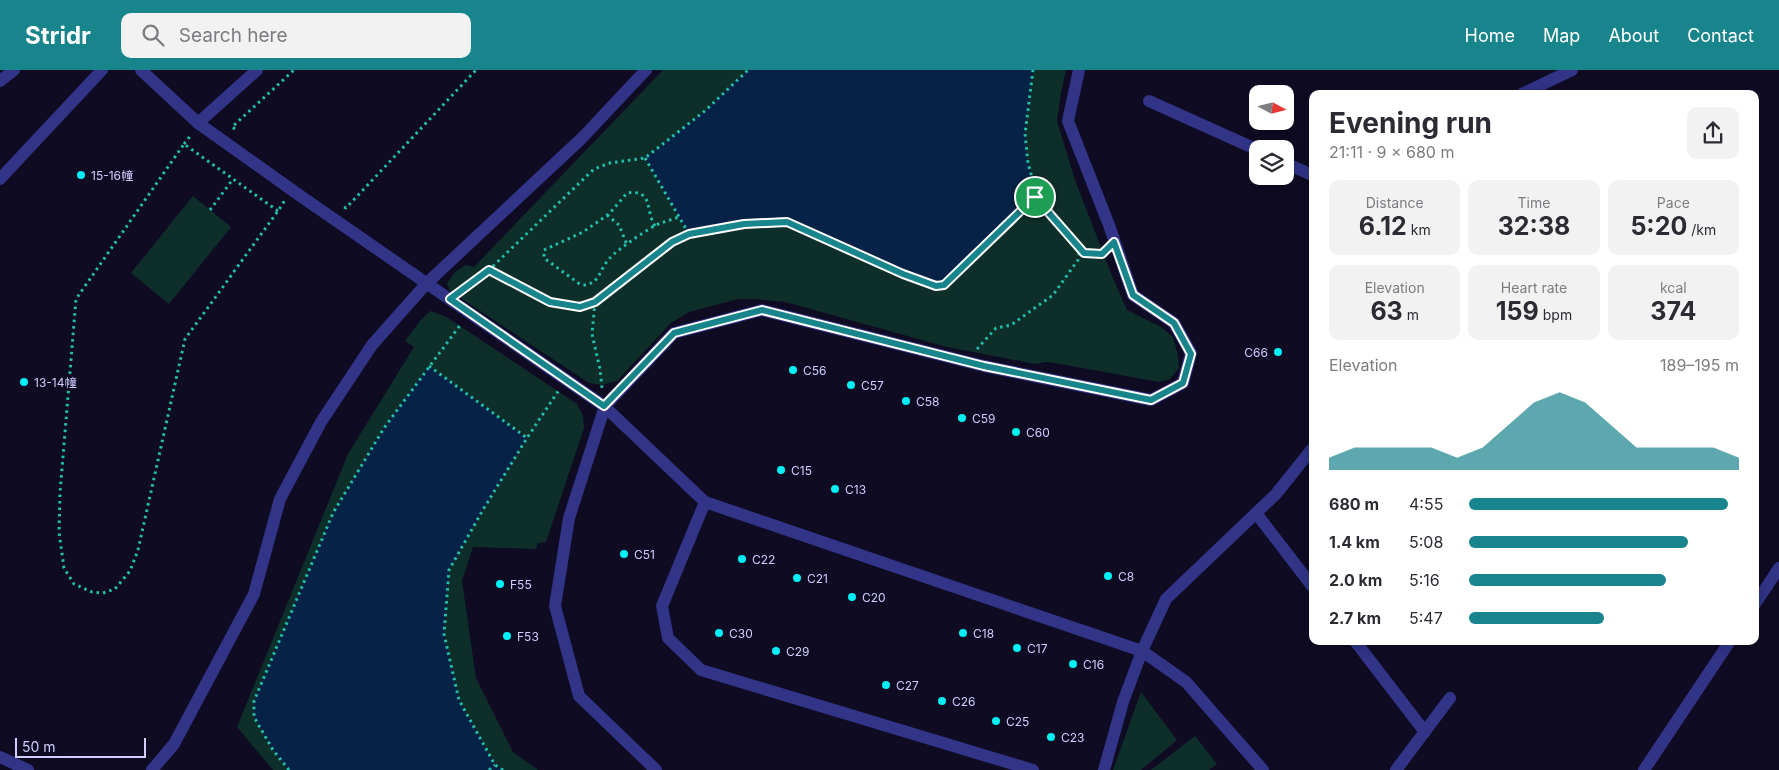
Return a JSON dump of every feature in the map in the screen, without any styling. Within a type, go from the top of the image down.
[{"type":"street","points":[[0,81],[14,70]]},
{"type":"street","points":[[0,179],[102,70]]},
{"type":"street","points":[[141,70],[198,123],[604,406],[705,502],[1142,651],[1186,682],[1262,770]]},
{"type":"street","points":[[198,123],[257,70]]},
{"type":"street","points":[[152,770],[174,744],[254,594],[280,499],[321,422],[372,345],[426,283],[582,138],[646,70]]},
{"type":"street","points":[[656,770],[579,696],[555,606],[569,518],[604,406],[674,333],[762,310],[971,363],[1151,400],[1183,383],[1191,354],[1174,323],[1133,295],[1068,121],[1079,70]]},
{"type":"street","points":[[1530,90],[1572,70]]},
{"type":"street","points":[[1149,101],[1249,146]]},
{"type":"street","points":[[1294,167],[1309,174]]},
{"type":"street","points":[[1104,770],[1123,702],[1142,651],[1166,599],[1276,494],[1309,453]]},
{"type":"street","points":[[705,502],[662,606],[668,638],[700,670],[1033,770]]},
{"type":"street","points":[[1256,513],[1309,582]]},
{"type":"street","points":[[1759,598],[1779,568]]},
{"type":"street","points":[[1358,645],[1425,732]]},
{"type":"street","points":[[1644,770],[1727,645]]},
{"type":"street","points":[[1396,770],[1450,698]]},
{"type":"street","points":[[0,757],[28,770]]},
{"type":"path","points":[[240,132],[232,127],[294,70]]},
{"type":"path","points":[[338,202],[346,208],[476,70]]},
{"type":"path","points":[[450,299],[489,270],[594,169],[610,163],[645,158],[706,110],[748,70]]},
{"type":"path","points":[[489,270],[550,302],[580,307],[595,302],[672,242],[689,234],[744,224],[787,222],[903,274],[936,286],[944,285],[1035,197],[1036,192],[1028,163],[1025,134],[1033,70]]},
{"type":"path","points":[[184,144],[233,179],[278,212],[185,339],[138,552],[130,572],[115,590],[103,593],[92,592],[74,584],[64,568],[59,532],[60,493],[76,297],[184,144]]},
{"type":"path","points":[[645,158],[689,234]]},
{"type":"path","points":[[210,210],[233,179]]},
{"type":"path","points":[[655,226],[652,221],[649,202],[640,194],[634,192],[627,193],[607,215],[583,232],[544,250],[544,258],[582,285],[589,285],[594,283],[611,256],[655,226],[680,217]]},
{"type":"path","points":[[1035,197],[1084,253],[1102,254],[1114,242]]},
{"type":"path","points":[[607,215],[619,225],[627,245]]},
{"type":"path","points":[[971,363],[976,351],[996,328],[1012,325],[1053,295],[1078,260],[1080,248]]},
{"type":"path","points":[[595,302],[592,334],[600,369],[604,406]]},
{"type":"path","points":[[289,770],[273,750],[254,717],[254,702],[333,513],[384,428],[470,313]]},
{"type":"path","points":[[429,366],[527,438]]},
{"type":"path","points":[[503,770],[495,766],[459,700],[444,634],[449,570],[527,438],[566,380]]},
{"type":"path","points":[[489,770],[495,766]]},
{"type":"green space","points":[[663,70],[1066,70],[1057,121],[1075,180],[1127,310],[1161,327],[1173,337],[1179,368],[1170,379],[1159,382],[1055,363],[1035,364],[947,347],[785,302],[738,299],[689,312],[671,323],[617,381],[602,385],[589,383],[450,291],[447,284],[455,273],[466,265],[474,267]]},
{"type":"green space","points":[[193,196],[231,227],[169,304],[131,273]]},
{"type":"green space","points":[[430,311],[445,316],[577,404],[583,416],[584,428],[546,542],[538,543],[536,549],[473,547],[462,581],[476,678],[513,752],[538,770],[273,770],[237,727],[348,454],[414,347],[405,341]]},
{"type":"green space","points":[[1141,692],[1177,740],[1141,770],[1113,770]]},
{"type":"green space","points":[[1195,736],[1217,764],[1209,770],[1151,770]]},
{"type":"water","points":[[748,70],[1033,70],[1025,134],[1028,163],[1036,192],[1035,197],[944,285],[936,286],[903,274],[787,222],[744,224],[689,234],[645,158],[706,110]]},
{"type":"water","points":[[429,366],[527,438],[449,570],[444,634],[459,699],[495,765],[503,770],[289,770],[273,750],[254,717],[254,701],[333,513],[384,428]]},
{"type":"place","name":"15-16幢","points":[[81,175]]},
{"type":"place","name":"C66","points":[[1278,352]]},
{"type":"place","name":"C56","points":[[793,370]]},
{"type":"place","name":"13-14幢","points":[[24,382]]},
{"type":"place","name":"C57","points":[[851,385]]},
{"type":"place","name":"C58","points":[[906,401]]},
{"type":"place","name":"C59","points":[[962,418]]},
{"type":"place","name":"C60","points":[[1016,432]]},
{"type":"place","name":"C15","points":[[781,470]]},
{"type":"place","name":"C13","points":[[835,489]]},
{"type":"place","name":"C51","points":[[624,554]]},
{"type":"place","name":"C22","points":[[742,559]]},
{"type":"place","name":"C8","points":[[1108,576]]},
{"type":"place","name":"C21","points":[[797,578]]},
{"type":"place","name":"F55","points":[[500,584]]},
{"type":"place","name":"C20","points":[[852,597]]},
{"type":"place","name":"C30","points":[[719,633]]},
{"type":"place","name":"C18","points":[[963,633]]},
{"type":"place","name":"F53","points":[[507,636]]},
{"type":"place","name":"C17","points":[[1017,648]]},
{"type":"place","name":"C29","points":[[776,651]]},
{"type":"place","name":"C16","points":[[1073,664]]},
{"type":"place","name":"C27","points":[[886,685]]},
{"type":"place","name":"C26","points":[[942,701]]},
{"type":"place","name":"C25","points":[[996,721]]},
{"type":"place","name":"C23","points":[[1051,737]]},
{"type":"route","points":[[1035,197],[1084,253],[1102,254],[1114,242],[1133,295],[1174,323],[1191,354],[1183,383],[1151,400],[984,366],[762,310],[674,333],[604,406],[450,299],[489,270],[550,302],[580,307],[595,302],[672,242],[689,234],[744,224],[787,222],[903,274],[936,286],[944,285],[1035,197]]}]
